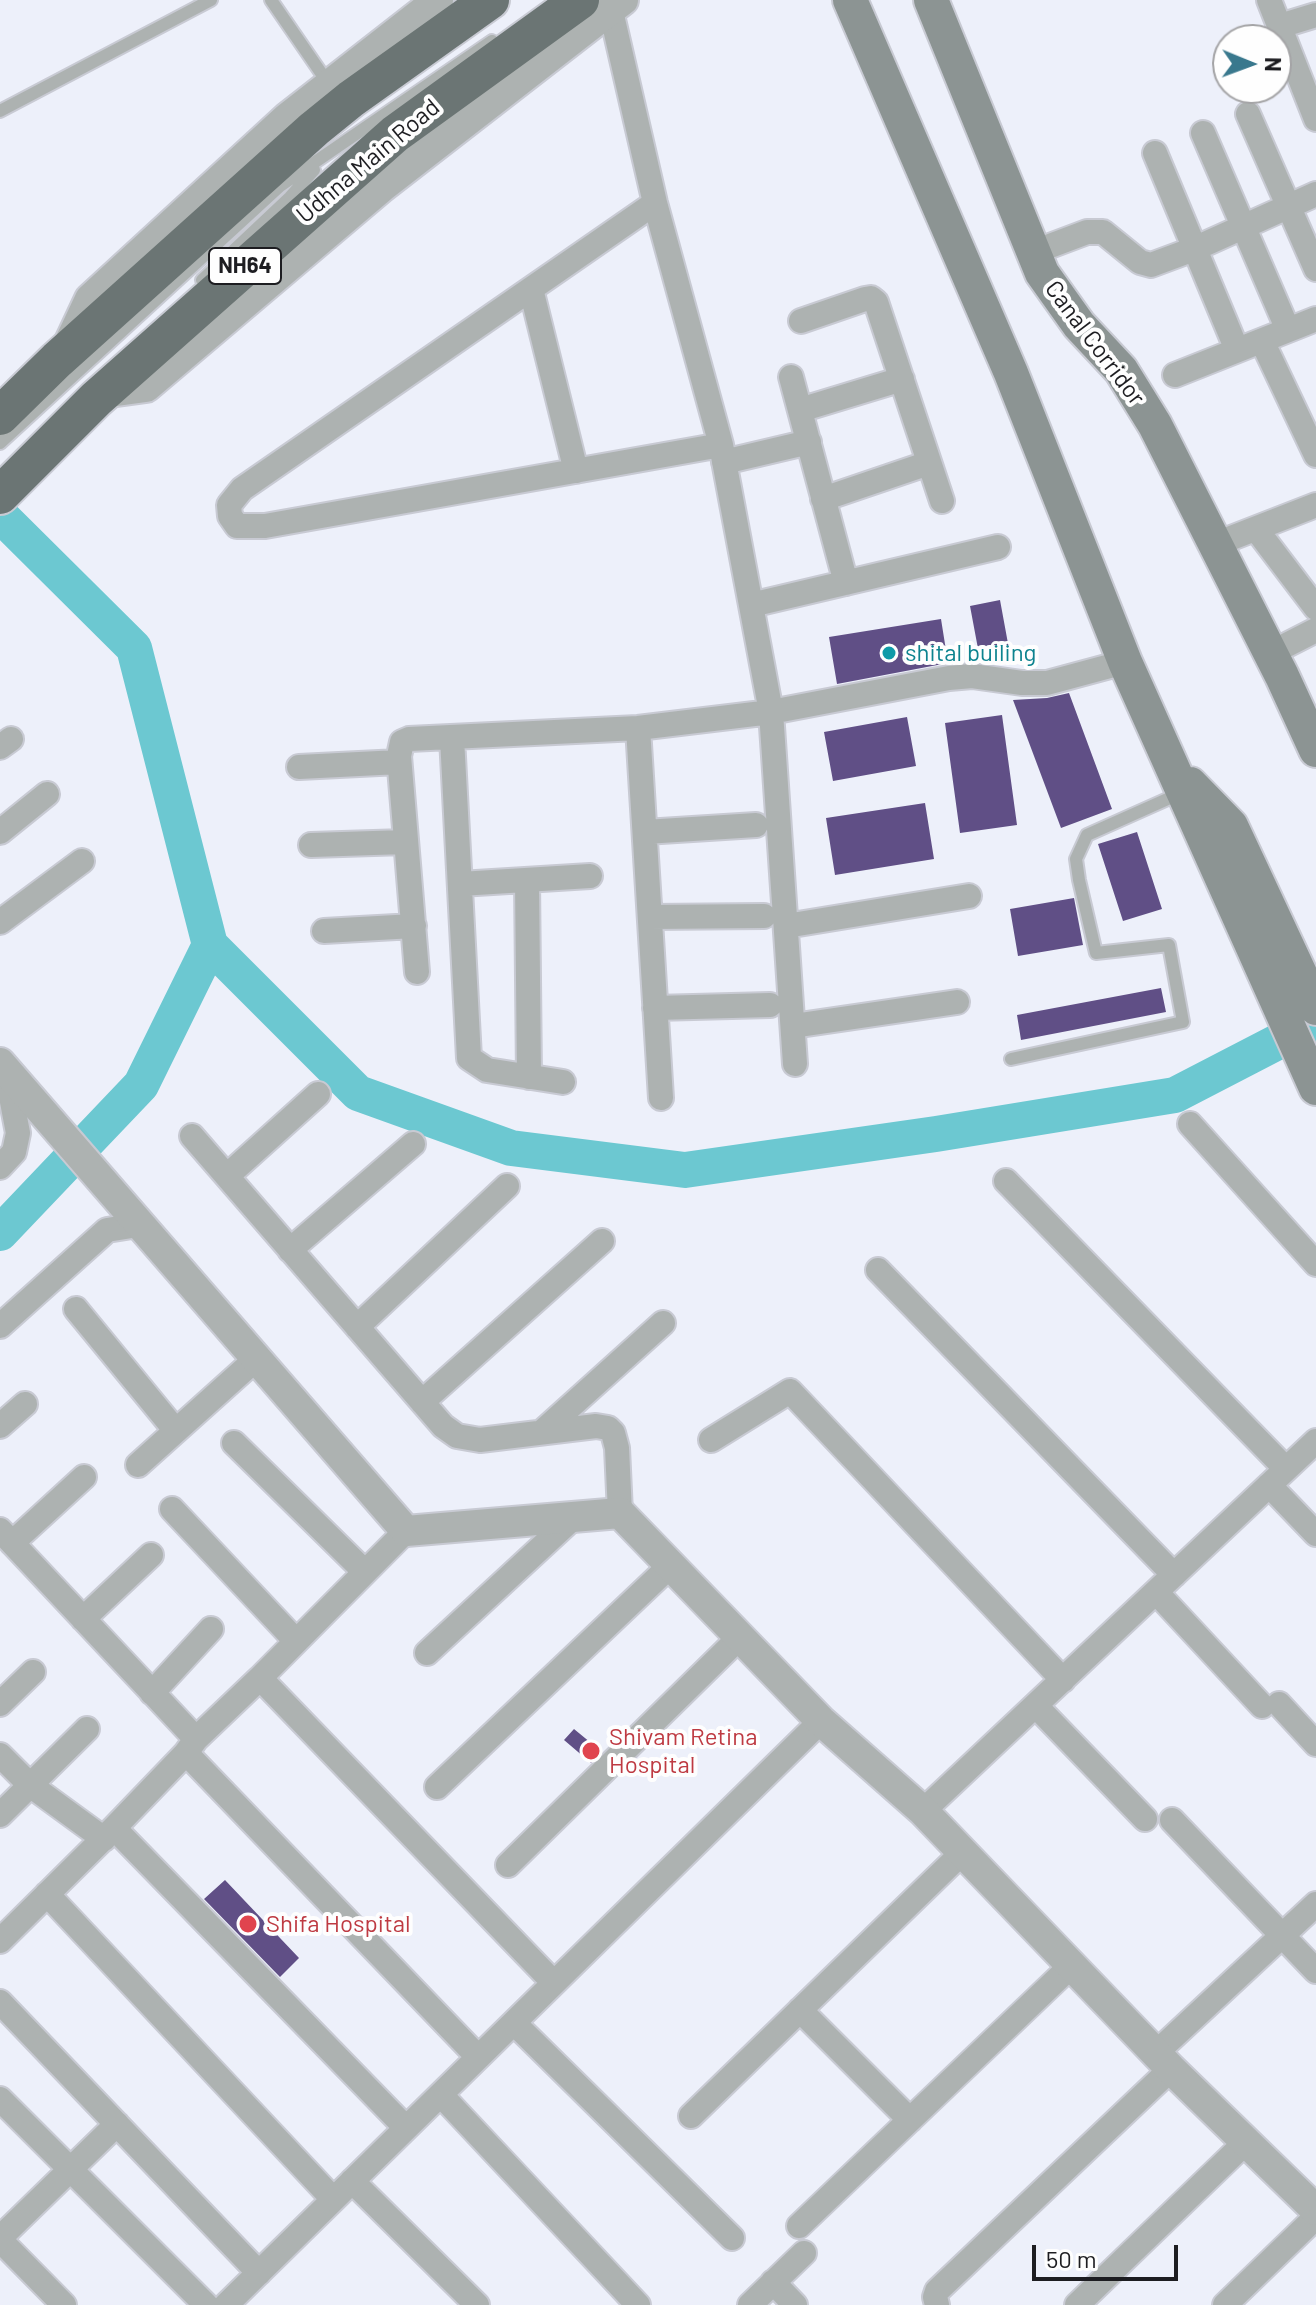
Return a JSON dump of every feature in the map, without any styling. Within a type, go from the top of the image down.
[{"type":"highway","name":"NH64","points":[[0,495],[83,378],[302,139],[340,92],[490,0]]},
{"type":"highway","name":"Udhna Main Road","points":[[83,378],[395,134],[605,4]]},
{"type":"highway","name":"NH64","points":[[0,416],[83,378]]},
{"type":"main road","points":[[850,0],[1011,373],[1125,662],[1178,779],[1316,1008]]},
{"type":"main road","name":"Canal Corridor","points":[[931,0],[1042,273],[1079,325],[1121,370],[1155,425],[1277,665],[1316,750]]},
{"type":"main road","points":[[1251,904],[1316,1088]]},
{"type":"street","points":[[340,92],[438,0]]},
{"type":"street","points":[[1269,0],[1279,24]]},
{"type":"street","points":[[83,378],[146,387],[605,4],[722,454],[771,712],[775,921],[793,1026],[795,1064]]},
{"type":"street","points":[[1287,24],[1316,15]]},
{"type":"street","points":[[1292,57],[1316,119]]},
{"type":"street","points":[[1248,114],[1316,269]]},
{"type":"street","points":[[1203,133],[1288,330]]},
{"type":"street","points":[[1155,153],[1237,350]]},
{"type":"street","points":[[1034,252],[1087,232],[1103,232],[1140,262],[1151,265],[1316,194]]},
{"type":"street","points":[[655,203],[242,489],[229,505],[230,516],[237,526],[265,526],[576,471],[809,442]]},
{"type":"street","points":[[531,289],[576,471]]},
{"type":"street","points":[[801,321],[871,298],[879,309],[942,501]]},
{"type":"street","points":[[1175,375],[1316,319]]},
{"type":"street","points":[[1262,341],[1316,455]]},
{"type":"street","points":[[791,377],[846,583]]},
{"type":"street","points":[[800,410],[902,379]]},
{"type":"street","points":[[823,499],[929,463]]},
{"type":"street","points":[[1216,544],[1316,505]]},
{"type":"street","points":[[1256,529],[1316,608]]},
{"type":"street","points":[[751,605],[998,547]]},
{"type":"street","points":[[1277,665],[1316,630]]},
{"type":"street","points":[[417,972],[399,762],[402,742],[419,738],[638,728],[771,712],[961,676],[1047,683],[1125,662]]},
{"type":"street","points":[[638,728],[661,1098]]},
{"type":"street","points":[[452,738],[469,1058],[487,1070],[563,1082]]},
{"type":"street","points":[[299,767],[399,762]]},
{"type":"street","points":[[0,832],[47,794]]},
{"type":"street","points":[[645,832],[756,825]]},
{"type":"street","points":[[311,845],[405,842]]},
{"type":"street","points":[[0,922],[82,861]]},
{"type":"street","points":[[460,884],[590,876]]},
{"type":"street","points":[[527,880],[529,1077]]},
{"type":"street","points":[[650,917],[775,921],[969,896]]},
{"type":"street","points":[[324,931],[414,926]]},
{"type":"street","points":[[793,1026],[957,1002]]},
{"type":"street","points":[[655,1008],[770,1005]]},
{"type":"street","points":[[3,1067],[406,1531]]},
{"type":"street","points":[[0,1167],[14,1152],[18,1133],[3,1067]]},
{"type":"street","points":[[227,1176],[318,1094]]},
{"type":"street","points":[[1190,1124],[1316,1264]]},
{"type":"street","points":[[192,1136],[443,1426],[466,1439],[596,1426],[608,1428],[613,1433],[617,1448],[620,1513],[821,1721],[923,1811],[1164,2061],[1316,2210]]},
{"type":"street","points":[[290,1250],[413,1144]]},
{"type":"street","points":[[1006,1181],[1278,1477],[1316,1534]]},
{"type":"street","points":[[357,1327],[507,1186]]},
{"type":"street","points":[[0,1326],[107,1230],[132,1218]]},
{"type":"street","points":[[422,1402],[602,1241]]},
{"type":"street","points":[[878,1270],[1174,1575]]},
{"type":"street","points":[[76,1309],[176,1431]]},
{"type":"street","points":[[542,1432],[663,1323]]},
{"type":"street","points":[[138,1465],[256,1359]]},
{"type":"street","points":[[711,1440],[790,1391],[1063,1680]]},
{"type":"street","points":[[0,1426],[25,1404]]},
{"type":"street","points":[[923,1811],[1316,1441]]},
{"type":"street","points":[[234,1443],[365,1572]]},
{"type":"street","points":[[84,1477],[6,1537],[152,1693],[191,1746],[478,2057]]},
{"type":"street","points":[[172,1509],[296,1641]]},
{"type":"street","points":[[0,1941],[406,1531],[620,1513]]},
{"type":"street","points":[[427,1653],[574,1517]]},
{"type":"street","points":[[83,1619],[151,1555]]},
{"type":"street","points":[[437,1787],[671,1565]]},
{"type":"street","points":[[1156,1592],[1270,1705],[1316,1744]]},
{"type":"street","points":[[152,1693],[211,1629]]},
{"type":"street","points":[[508,1865],[740,1637]]},
{"type":"street","points":[[0,1704],[33,1672]]},
{"type":"street","points":[[260,1678],[554,1983]]},
{"type":"street","points":[[1036,1706],[1145,1819]]},
{"type":"street","points":[[226,2305],[821,1721]]},
{"type":"street","points":[[0,1815],[87,1729]]},
{"type":"street","points":[[0,1755],[30,1785],[109,1834],[406,2128]]},
{"type":"street","points":[[1172,1820],[1316,1971]]},
{"type":"street","points":[[691,2116],[963,1852]]},
{"type":"street","points":[[47,1894],[333,2199]]},
{"type":"street","points":[[937,2305],[937,2291],[1316,1904]]},
{"type":"street","points":[[799,2226],[1072,1965]]},
{"type":"street","points":[[0,2002],[259,2273]]},
{"type":"street","points":[[800,2010],[910,2120]]},
{"type":"street","points":[[515,2024],[732,2238]]},
{"type":"street","points":[[442,2096],[638,2305]]},
{"type":"street","points":[[0,2099],[206,2305]]},
{"type":"street","points":[[64,2305],[0,2239],[117,2124]]},
{"type":"street","points":[[1077,2305],[1247,2141]]},
{"type":"street","points":[[352,2181],[477,2305]]},
{"type":"street","points":[[1225,2305],[1316,2217]]},
{"type":"street","points":[[750,2305],[804,2253]]},
{"type":"street","points":[[773,2282],[795,2305]]},
{"type":"lane","points":[[0,111],[211,0]]},
{"type":"lane","points":[[271,0],[340,92]]},
{"type":"lane","points":[[0,443],[83,378],[280,186],[498,37]]},
{"type":"lane","points":[[189,293],[290,197],[327,156]]},
{"type":"lane","points":[[1011,1059],[1183,1022],[1169,945],[1096,953],[1076,859],[1087,835],[1178,779]]},
{"type":"building","points":[[1000,600],[1009,649],[979,654],[970,606]]},
{"type":"building","name":"shital builing","points":[[941,619],[948,663],[837,684],[829,637]]},
{"type":"building","points":[[1069,693],[1112,809],[1061,828],[1013,700]]},
{"type":"building","points":[[1002,715],[1017,825],[960,833],[945,723]]},
{"type":"building","points":[[907,717],[916,766],[833,781],[824,732]]},
{"type":"building","points":[[925,803],[934,859],[835,875],[826,818]]},
{"type":"building","points":[[1137,832],[1162,909],[1123,921],[1098,844]]},
{"type":"building","points":[[1074,898],[1083,945],[1018,956],[1010,909]]},
{"type":"building","points":[[1161,988],[1166,1012],[1021,1040],[1017,1015]]},
{"type":"building","points":[[574,1729],[602,1752],[591,1763],[564,1740]]},
{"type":"building","points":[[225,1880],[299,1958],[280,1977],[204,1899]]},
{"type":"waterway","points":[[0,515],[134,648],[210,945],[141,1085],[0,1233]]},
{"type":"waterway","points":[[210,945],[358,1093],[511,1148],[685,1170],[1175,1095],[1316,1022]]},
{"type":"place","name":"shital builing","points":[[889,653]]},
{"type":"place","name":"Shivam Retina Hospital","points":[[591,1751]]},
{"type":"place","name":"Shifa Hospital","points":[[248,1924]]}]
